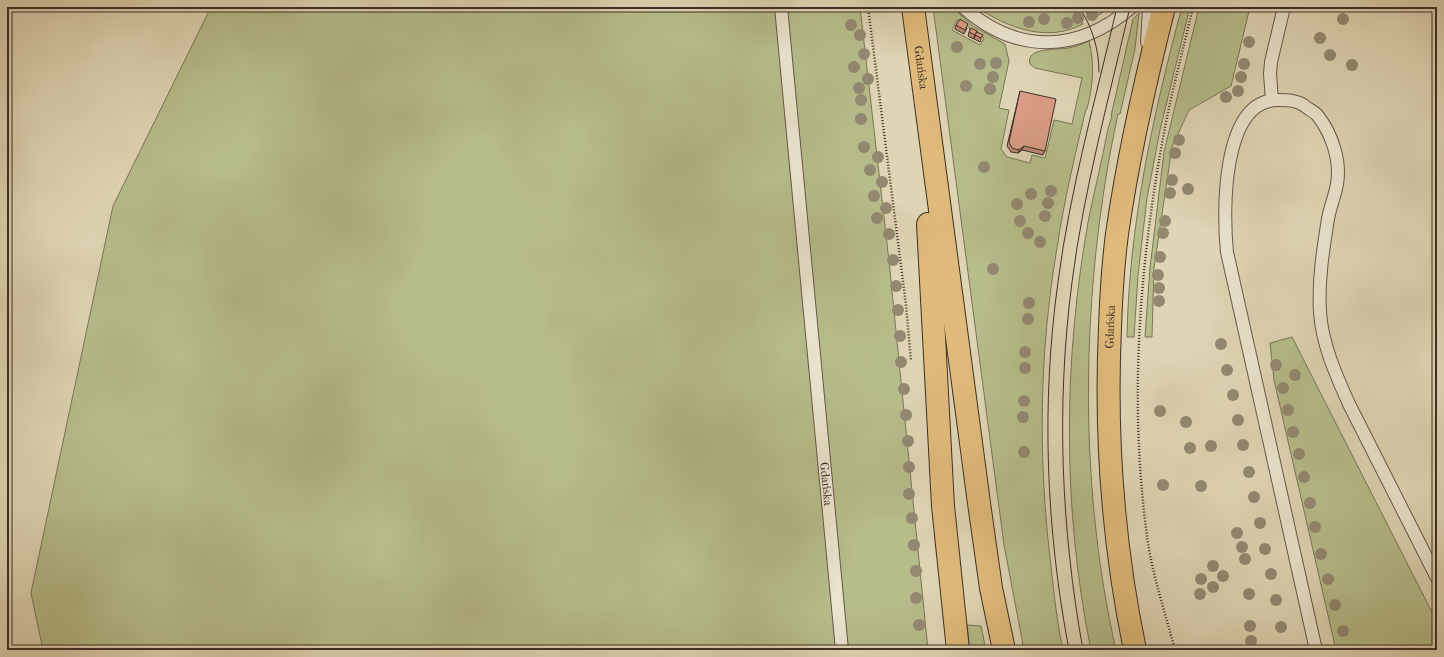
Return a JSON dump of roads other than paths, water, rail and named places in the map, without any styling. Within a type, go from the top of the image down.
[{"type":"main road","name":"Gdańska","points":[[913,7],[980,511],[991,588],[1004,650]]},
{"type":"main road","name":"Gdańska","points":[[1135,650],[1128,618],[1114,509],[1109,441],[1108,372],[1111,306],[1117,236],[1136,122],[1164,7]]},
{"type":"main road","points":[[921,74],[943,506],[958,650]]},
{"type":"lane","name":"Gdańska","points":[[780,7],[842,650]]},
{"type":"lane","points":[[963,7],[981,22],[1002,33],[1023,40],[1047,43],[1064,42],[1092,32],[1111,23],[1131,8]]},
{"type":"lane","points":[[1136,122],[1145,58],[1149,7]]},
{"type":"lane","points":[[1272,100],[1270,74],[1271,62],[1284,7]]},
{"type":"lane","points":[[1316,650],[1227,252],[1225,235],[1226,183],[1238,132],[1250,112],[1258,106],[1272,100],[1288,100],[1303,104],[1317,115],[1327,131],[1333,147],[1338,163],[1337,183],[1328,216],[1319,289],[1320,314],[1325,339],[1338,380],[1349,404],[1437,578]]},
{"type":"tram line","points":[[1079,7],[1088,22],[1094,38],[1098,55],[1099,72]]},
{"type":"tram line","points":[[1069,650],[1055,559],[1051,513],[1048,466],[1049,374],[1058,282],[1069,213],[1117,7]]},
{"type":"tram line","points":[[1083,650],[1070,558],[1063,466],[1064,374],[1067,328],[1072,282],[1083,213],[1130,7]]}]
